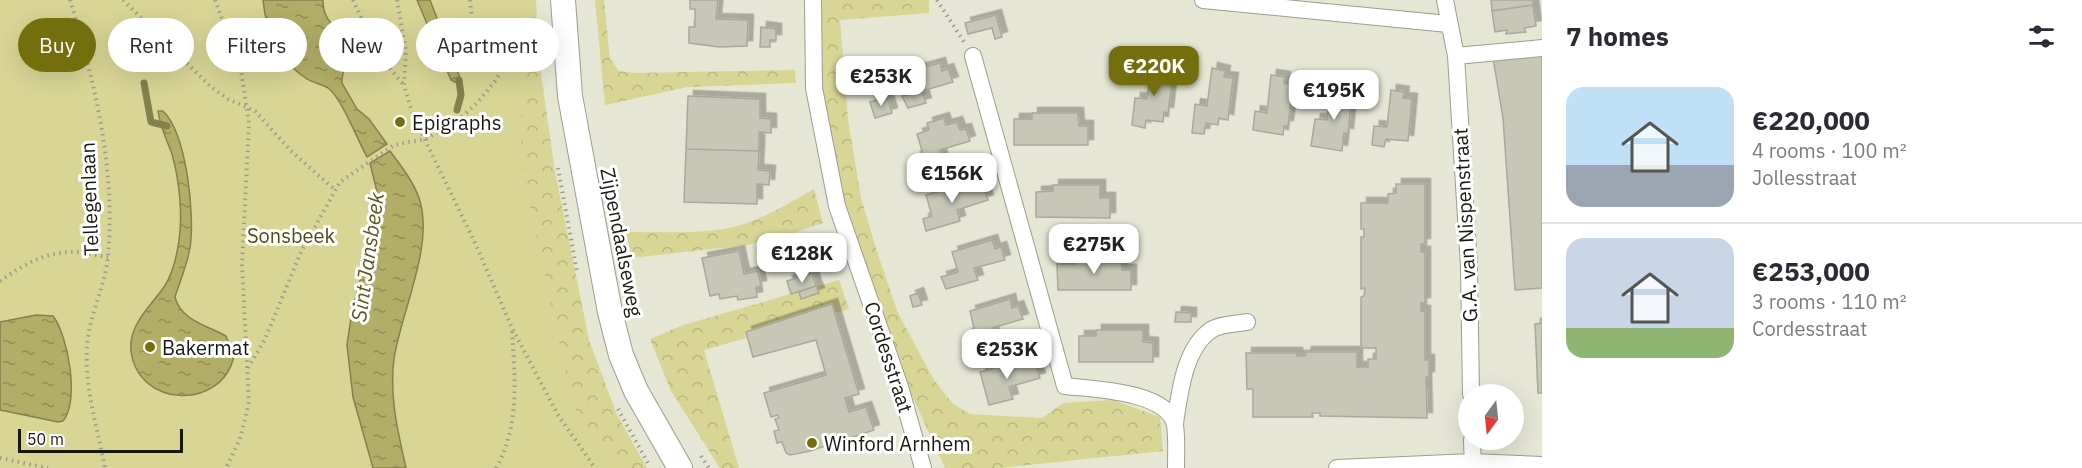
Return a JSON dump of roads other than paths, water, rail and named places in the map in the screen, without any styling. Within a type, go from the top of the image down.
[{"type":"main road","name":"Zijpendaalseweg","points":[[563,0],[570,96],[610,312],[621,355],[636,392],[680,468]]},
{"type":"street","name":"Cordesstraat","points":[[813,0],[814,88],[837,206],[900,387],[923,468]]},
{"type":"street","points":[[1203,0],[1448,24]]},
{"type":"street","name":"G.A. van Nispenstraat","points":[[1445,0],[1456,56],[1469,266],[1471,384]]},
{"type":"street","points":[[1456,56],[1542,48]]},
{"type":"street","points":[[973,56],[1065,386],[1144,396],[1164,410],[1175,423]]},
{"type":"street","points":[[1176,468],[1175,423],[1183,380],[1196,347],[1213,328],[1247,322]]},
{"type":"street","points":[[1337,468],[1542,465]]},
{"type":"water","points":[[263,0],[323,0],[327,18],[319,18],[319,72],[344,72],[342,83],[357,109],[369,119],[387,144],[367,157],[333,93],[297,72],[307,72],[307,18],[266,18]]},
{"type":"water","points":[[417,0],[430,0],[437,18],[425,18]]},
{"type":"water","points":[[448,72],[458,72],[460,78],[457,83],[451,80]]},
{"type":"water","points":[[158,111],[163,111],[178,138],[190,197],[190,248],[175,297],[178,305],[189,317],[226,336],[234,356],[226,374],[214,386],[198,394],[181,395],[164,392],[148,384],[137,370],[131,351],[133,333],[137,324],[169,277],[179,240],[180,197],[177,174]]},
{"type":"water","name":"Sint Jansbeek","points":[[390,151],[419,198],[423,216],[423,236],[420,257],[394,359],[395,414],[406,468],[373,468],[353,397],[347,345],[352,311],[380,204],[370,163]]},
{"type":"water","points":[[36,315],[53,316],[67,352],[71,399],[63,421],[58,422],[0,410],[0,322]]},
{"type":"waterway","points":[[457,110],[461,95],[459,80]]},
{"type":"waterway","points":[[144,83],[151,122],[167,126]]},
{"type":"place","name":"Epigraphs","points":[[400,122]]},
{"type":"place","name":"Bakermat","points":[[150,347]]},
{"type":"place","name":"Winford Arnhem","points":[[812,443]]},
{"type":"park label","name":"Sonsbeek","points":[[291,235]]}]
